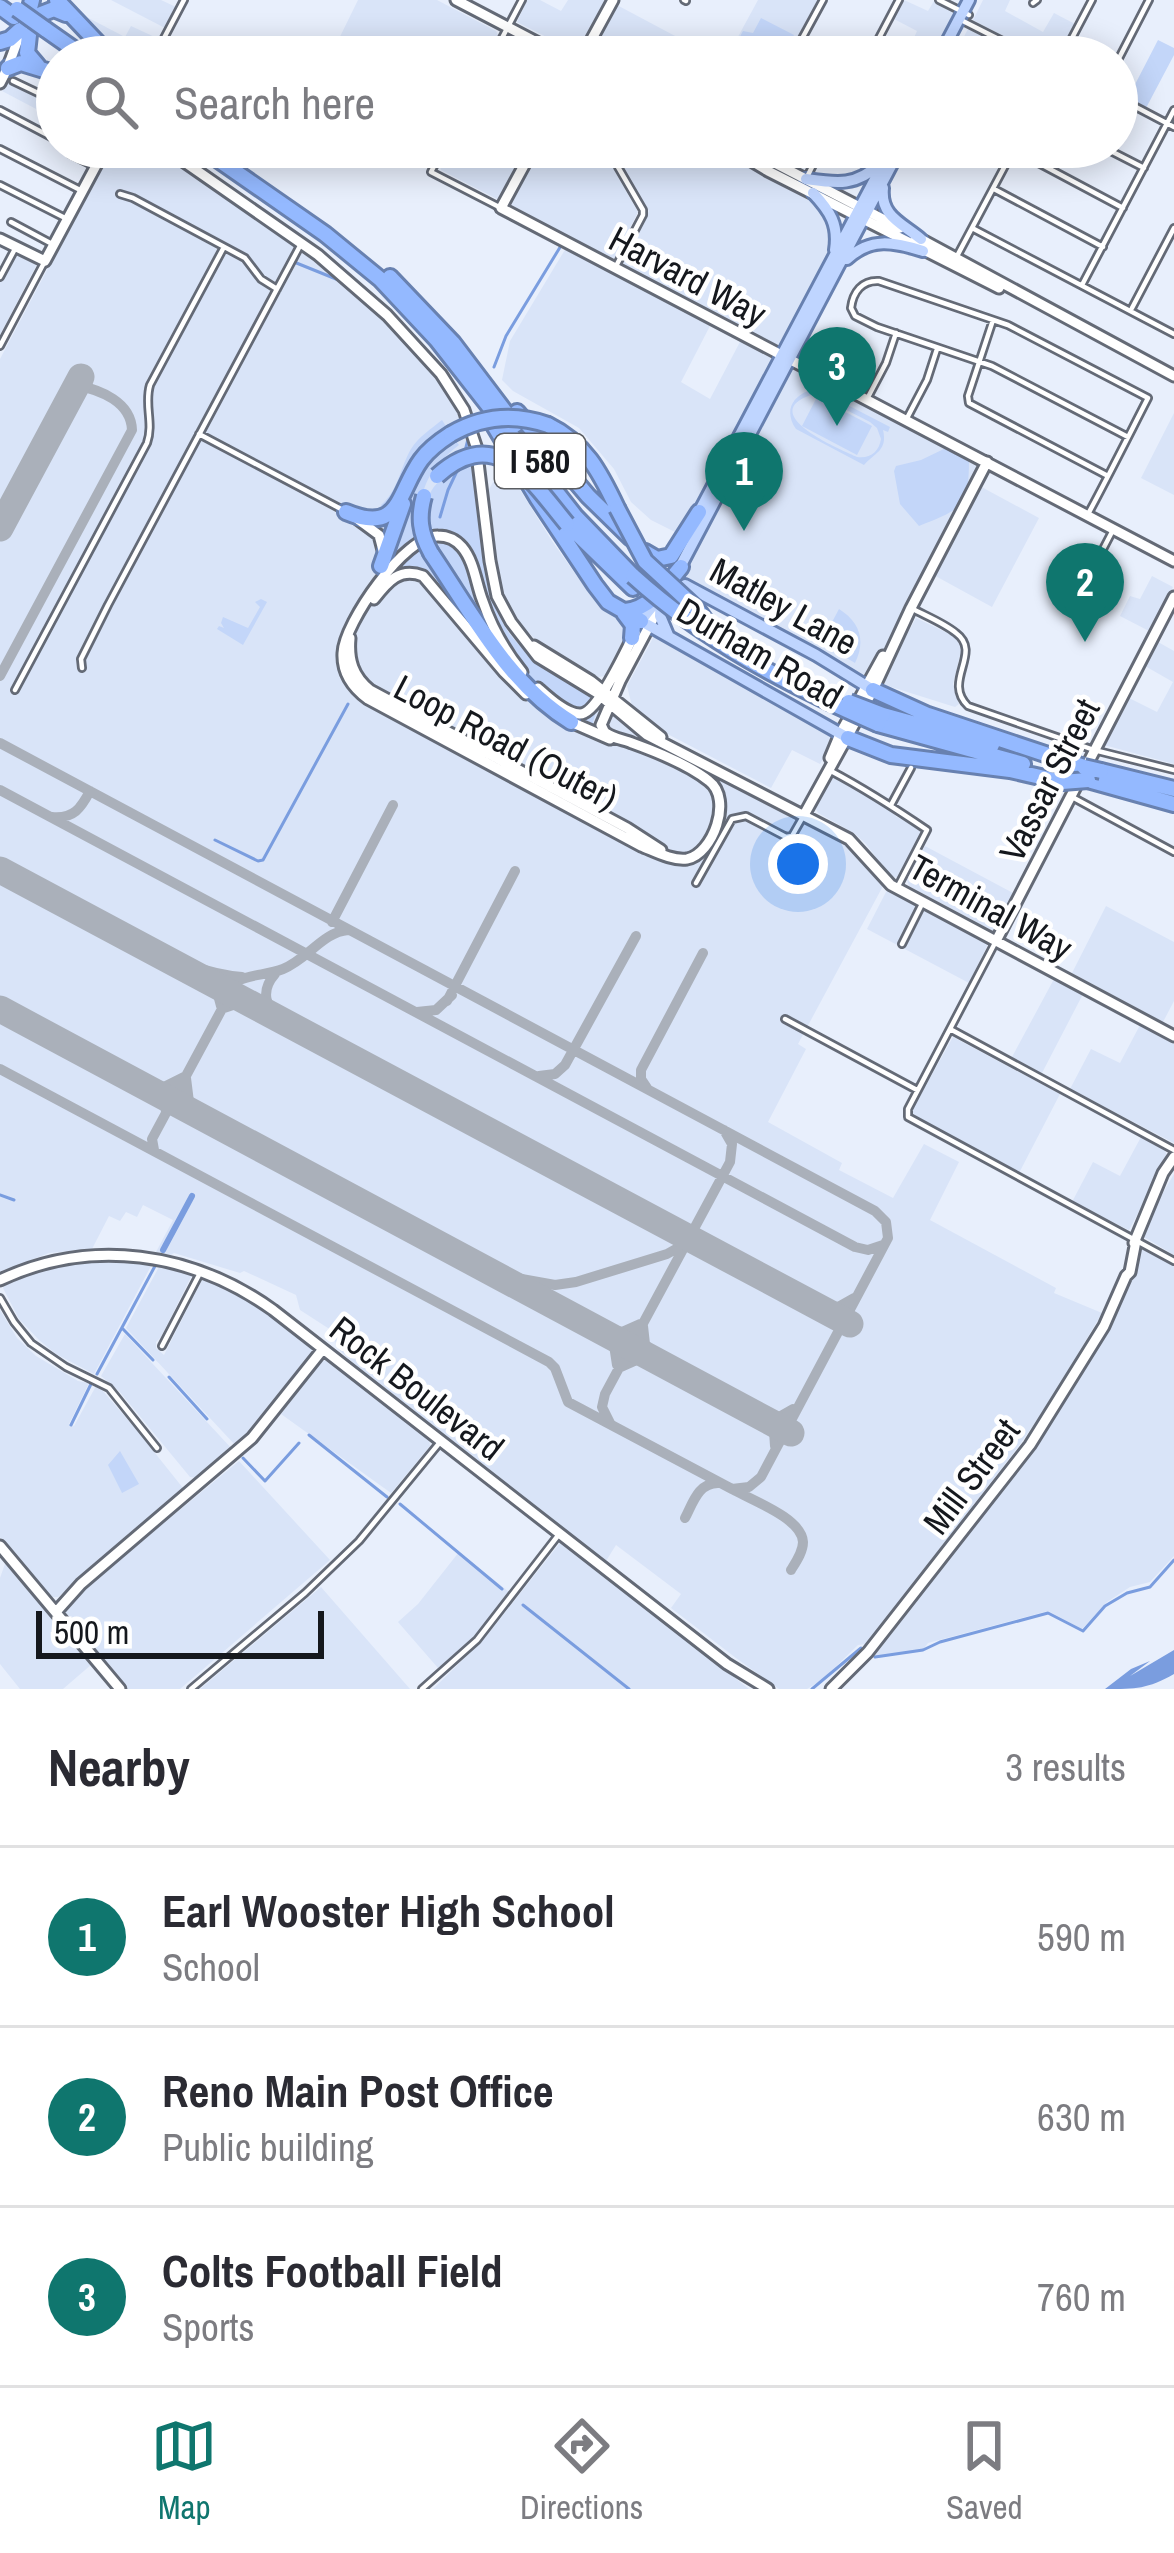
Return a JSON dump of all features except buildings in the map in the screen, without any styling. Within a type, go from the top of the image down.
[{"type":"highway","points":[[57,0],[91,36]]},
{"type":"highway","points":[[36,67],[5,62],[10,39],[27,15],[57,10],[80,25]]},
{"type":"highway","points":[[27,15],[49,36]]},
{"type":"highway","points":[[27,15],[56,36]]},
{"type":"highway","points":[[27,15],[27,52],[36,64]]},
{"type":"highway","name":"I 580","points":[[236,168],[380,279],[437,340],[575,516],[635,578],[709,631],[881,719],[1174,803]]},
{"type":"highway","name":"I 580","points":[[238,168],[354,247],[405,292],[453,343],[635,578]]},
{"type":"highway","points":[[453,343],[494,382],[588,496],[669,581],[638,609],[620,609]]},
{"type":"highway","points":[[481,395],[486,412],[538,499],[595,585],[642,630]]},
{"type":"highway","points":[[346,512],[367,519],[392,512],[428,452],[477,421],[518,417],[548,425],[586,452],[645,561],[698,609],[709,631]]},
{"type":"highway","points":[[571,722],[536,698],[514,674],[430,553],[421,529],[424,496],[451,465],[466,458],[502,458],[523,471],[567,524],[635,578]]},
{"type":"highway","points":[[381,566],[415,471]]},
{"type":"highway","points":[[645,552],[661,560],[671,556],[699,512]]},
{"type":"highway","points":[[872,685],[908,707],[1080,773]]},
{"type":"highway","points":[[844,736],[891,755],[1010,770],[1080,773]]},
{"type":"highway","name":"I 580","points":[[1080,773],[1174,789]]},
{"type":"main road","points":[[456,0],[525,36]]},
{"type":"main road","points":[[593,36],[613,0]]},
{"type":"main road","points":[[0,83],[5,62]]},
{"type":"main road","points":[[0,239],[45,261],[95,168]]},
{"type":"main road","name":"Terminal Way","points":[[193,168],[318,254],[431,362],[464,410],[476,446],[493,582],[505,611],[541,660],[607,697],[667,743]]},
{"type":"main road","points":[[501,208],[523,168]]},
{"type":"main road","points":[[772,168],[813,194],[862,214]]},
{"type":"main road","points":[[783,168],[1015,292]]},
{"type":"main road","points":[[806,179],[837,184],[859,179],[875,168]]},
{"type":"main road","points":[[822,297],[886,168]]},
{"type":"main road","points":[[889,168],[884,208],[922,245]]},
{"type":"main road","points":[[813,194],[827,208],[836,228],[830,265]]},
{"type":"main road","name":"Harvard Way","points":[[501,208],[1174,561]]},
{"type":"main road","points":[[669,581],[830,265],[862,214]]},
{"type":"main road","points":[[666,634],[661,623],[669,581],[708,489],[845,261],[864,247],[890,242],[922,245],[956,258],[1174,376]]},
{"type":"main road","points":[[804,814],[987,463]]},
{"type":"main road","points":[[607,697],[716,496],[708,489]]},
{"type":"main road","points":[[346,512],[379,535],[384,548],[358,617]]},
{"type":"main road","name":"Loop Road (Outer)","points":[[447,537],[467,554],[492,626],[530,680],[576,714],[590,712],[607,697],[601,724],[610,735],[705,778],[718,790],[719,817],[699,853],[683,859],[635,842],[368,700],[352,684],[343,649],[381,579],[400,558],[425,538],[447,537]]},
{"type":"main road","points":[[352,630],[393,578],[404,573],[420,575],[431,582],[516,685],[546,709],[597,735],[639,746]]},
{"type":"main road","name":"Matley Lane","points":[[669,581],[690,587],[872,685]]},
{"type":"main road","name":"Vassar Street","points":[[996,941],[1174,598]]},
{"type":"main road","points":[[642,630],[666,634]]},
{"type":"main road","points":[[591,681],[604,681],[613,674],[642,630]]},
{"type":"main road","name":"Durham Road","points":[[666,634],[844,736]]},
{"type":"main road","name":"Terminal Way","points":[[520,635],[591,681],[636,727],[855,844],[878,874],[897,888],[1174,1036]]},
{"type":"main road","points":[[607,697],[613,674]]},
{"type":"main road","points":[[610,735],[603,724],[609,716],[636,727]]},
{"type":"main road","points":[[784,805],[800,804],[814,794]]},
{"type":"main road","name":"Mill Street","points":[[1162,1182],[1174,1153]]},
{"type":"main road","name":"Mill Street","points":[[830,1689],[863,1658],[1030,1445],[1104,1326],[1126,1276],[1131,1247],[1174,1167]]},
{"type":"main road","name":"Rock Boulevard","points":[[0,1280],[42,1264],[90,1255],[149,1258],[201,1270],[248,1292],[761,1687]]},
{"type":"main road","points":[[56,1612],[81,1584],[244,1446],[323,1349]]},
{"type":"main road","points":[[0,1546],[120,1689]]},
{"type":"street","points":[[165,36],[184,0]]},
{"type":"street","points":[[503,36],[522,0]]},
{"type":"street","points":[[803,36],[823,0]]},
{"type":"street","points":[[880,36],[899,0]]},
{"type":"street","points":[[939,0],[1003,36]]},
{"type":"street","points":[[1073,36],[1092,0]]},
{"type":"street","points":[[1130,36],[1149,0]]},
{"type":"street","points":[[5,62],[36,86]]},
{"type":"street","points":[[1138,108],[1170,126]]},
{"type":"street","points":[[0,110],[36,129]]},
{"type":"street","points":[[1082,286],[1170,126],[1174,110]]},
{"type":"street","points":[[0,149],[36,167]]},
{"type":"street","points":[[1138,165],[1144,168]]},
{"type":"street","points":[[37,168],[82,191]]},
{"type":"street","name":"Harvard Way","points":[[433,168],[431,172],[501,208]]},
{"type":"street","points":[[615,268],[643,215],[619,168]]},
{"type":"street","points":[[806,179],[812,168]]},
{"type":"street","points":[[956,258],[1004,168]]},
{"type":"street","points":[[1050,168],[1123,208]]},
{"type":"street","points":[[0,185],[67,219]]},
{"type":"street","points":[[994,189],[1102,247]]},
{"type":"street","points":[[120,194],[245,258],[261,280],[277,289]]},
{"type":"street","points":[[11,222],[54,245]]},
{"type":"street","points":[[1131,311],[1174,228]]},
{"type":"street","points":[[974,229],[1174,334]]},
{"type":"street","points":[[82,668],[81,659],[108,605],[301,244]]},
{"type":"street","points":[[0,277],[16,247]]},
{"type":"street","points":[[15,690],[147,443],[149,388],[224,247]]},
{"type":"street","points":[[0,346],[45,261]]},
{"type":"street","points":[[1087,516],[1108,476],[1128,437],[1148,398],[1013,327],[879,281],[861,285],[851,308],[855,316],[979,361],[1128,437]]},
{"type":"street","points":[[993,320],[968,402],[1108,476]]},
{"type":"street","points":[[867,400],[896,333]]},
{"type":"street","points":[[906,420],[938,347]]},
{"type":"street","points":[[200,434],[346,512]]},
{"type":"street","points":[[1090,574],[1113,530]]},
{"type":"street","points":[[910,608],[963,639],[966,652],[958,688],[965,704],[1094,750],[1174,770]]},
{"type":"street","points":[[891,805],[911,768]]},
{"type":"street","points":[[827,769],[928,832],[897,888]]},
{"type":"street","points":[[1071,796],[1174,853]]},
{"type":"street","points":[[696,883],[732,819],[746,816],[786,837],[792,836],[804,814]]},
{"type":"street","points":[[902,944],[923,902]]},
{"type":"street","name":"Vassar Street","points":[[996,941],[907,1115],[1136,1241]]},
{"type":"street","points":[[784,1019],[917,1090]]},
{"type":"street","points":[[950,1029],[1174,1153]]},
{"type":"street","points":[[1136,1241],[1174,1261]]},
{"type":"street","points":[[162,1346],[201,1270]]},
{"type":"street","points":[[0,1298],[31,1342],[66,1367],[109,1388],[157,1448]]},
{"type":"street","points":[[191,1689],[307,1592],[356,1544],[441,1441]]},
{"type":"street","points":[[422,1689],[477,1640],[560,1533]]},
{"type":"shaded area","points":[[111,0],[161,0],[176,7],[165,28]]},
{"type":"shaded area","points":[[358,0],[437,0],[498,35],[498,36],[340,36]]},
{"type":"shaded area","points":[[527,0],[540,0],[561,11],[568,0],[608,0],[588,36],[545,36],[517,22]]},
{"type":"shaded area","points":[[758,0],[819,0],[799,36],[738,36]]},
{"type":"shaded area","points":[[904,0],[928,11],[934,1],[956,16],[945,36],[915,36],[917,31],[894,19]]},
{"type":"shaded area","points":[[983,0],[1010,0],[1005,11],[1043,32],[1054,13],[1075,24],[1069,36],[1004,36],[973,20]]},
{"type":"shaded area","points":[[615,4],[675,36],[598,36]]},
{"type":"shaded area","points":[[79,13],[123,36],[102,36]]},
{"type":"shaded area","points":[[761,18],[794,35],[740,36],[743,31],[753,33]]},
{"type":"shaded area","points":[[131,26],[153,36],[126,36]]},
{"type":"shaded area","points":[[1158,40],[1174,48],[1146,108],[1138,104],[1138,79]]},
{"type":"shaded area","points":[[8,80],[36,95],[36,109],[2,91]]},
{"type":"shaded area","points":[[101,168],[185,168],[356,291],[443,382],[463,418],[476,462],[497,605],[531,655],[592,693],[633,731],[848,845],[883,886],[798,1044],[806,1049],[768,1122],[842,1163],[839,1170],[893,1198],[924,1144],[959,1162],[930,1220],[1056,1288],[1054,1293],[1102,1313],[1018,1447],[866,1644],[858,1645],[807,1689],[779,1689],[736,1658],[671,1608],[681,1594],[616,1545],[606,1561],[359,1368],[338,1349],[331,1330],[300,1310],[296,1295],[244,1271],[156,1252],[173,1220],[143,1205],[137,1217],[126,1212],[120,1221],[109,1216],[92,1249],[49,1253],[0,1272],[0,359]]},
{"type":"shaded area","points":[[440,168],[517,168],[499,200]]},
{"type":"shaded area","points":[[527,168],[614,168],[638,212],[615,258],[610,259],[509,203]]},
{"type":"shaded area","points":[[622,168],[750,168],[814,202],[831,223],[831,253],[782,343],[772,345],[624,267],[649,211]]},
{"type":"shaded area","points":[[566,248],[711,324],[681,382],[710,399],[741,340],[775,359],[681,535],[651,520],[631,502],[614,469],[579,428],[502,380],[510,341]]},
{"type":"shaded area","points":[[17,250],[36,266],[0,335],[0,281]]},
{"type":"shaded area","points":[[794,367],[981,466],[892,638],[863,678],[688,580],[685,573]]},
{"type":"shaded area","points":[[807,384],[890,427],[888,432],[883,430],[879,451],[864,465],[796,429],[791,417],[791,407],[808,391]],"holes":[[[811,395],[877,428],[881,439],[876,451],[857,457],[820,439],[797,421],[792,412],[796,403]]]},
{"type":"shaded area","points":[[817,397],[872,426],[857,455],[802,426]]},
{"type":"shaded area","points":[[1174,413],[1174,495],[1141,478]]},
{"type":"shaded area","points":[[442,420],[449,431],[383,514],[381,505],[411,449]]},
{"type":"shaded area","points":[[452,435],[459,445],[438,464],[422,496],[421,536],[392,557],[414,480]]},
{"type":"shaded area","points":[[948,447],[969,458],[965,497],[954,510],[919,526],[900,504],[894,471],[896,466]]},
{"type":"shaded area","points":[[473,459],[488,575],[500,617],[526,652],[592,694],[595,702],[583,711],[548,694],[521,665],[500,629],[468,550],[449,537],[427,532],[427,504],[435,486]]},
{"type":"shaded area","points":[[504,464],[594,600],[630,626],[629,637],[605,676],[598,677],[544,648],[516,620],[505,600],[486,494]]},
{"type":"shaded area","points":[[976,484],[1039,518],[992,607],[930,573]]},
{"type":"shaded area","points":[[437,538],[453,543],[464,556],[486,612],[524,674],[558,706],[577,713],[596,712],[596,732],[565,715],[521,678],[434,549],[439,544],[430,542]]},
{"type":"shaded area","points":[[423,541],[421,555],[429,552],[515,677],[424,574],[382,582]]},
{"type":"shaded area","points":[[1152,576],[1173,587],[1149,631],[1120,616],[1130,596],[1140,599]]},
{"type":"shaded area","points":[[255,602],[267,602],[243,645],[217,629],[224,628],[223,617],[248,628],[260,607]]},
{"type":"shaded area","points":[[839,609],[859,633],[855,663],[823,644]]},
{"type":"shaded area","points":[[916,618],[954,636],[960,644],[953,684],[959,704],[955,707],[885,685],[884,676]]},
{"type":"shaded area","points":[[660,636],[831,735],[833,741],[820,764],[792,750],[771,788],[656,728],[632,706],[627,686],[653,638]]},
{"type":"shaded area","points":[[1158,642],[1174,651],[1174,764],[1104,745],[1129,698],[1157,712],[1173,682],[1145,666]]},
{"type":"shaded area","points":[[831,776],[922,830],[898,878],[889,875],[854,833],[818,813],[815,807]]},
{"type":"shaded area","points":[[925,846],[1013,893],[993,931],[909,886],[907,880]]},
{"type":"shaded area","points":[[887,890],[988,944],[969,983],[867,929]]},
{"type":"shaded area","points":[[1106,906],[1174,942],[1174,1001],[1163,1022],[1072,973]]},
{"type":"shaded area","points":[[1054,979],[1083,994],[1042,1073],[1012,1057]]},
{"type":"shaded area","points":[[1140,1025],[1174,1044],[1174,1143],[1070,1089],[1091,1049],[1120,1063]]},
{"type":"shaded area","points":[[953,1037],[1060,1094],[1019,1173],[912,1116]]},
{"type":"shaded area","points":[[1141,1137],[1164,1149],[1168,1157],[1129,1230],[1072,1202],[1093,1162],[1120,1176]]},
{"type":"shaded area","points":[[1174,1174],[1174,1255],[1144,1237]]},
{"type":"shaded area","points":[[1143,1249],[1174,1266],[1174,1556],[1150,1582],[1130,1587],[1107,1602],[1082,1629],[1048,1611],[928,1643],[922,1651],[873,1658],[1048,1428],[1115,1319]]},
{"type":"shaded area","points":[[95,1261],[152,1264],[94,1374],[39,1340],[19,1319],[3,1288],[47,1269]]},
{"type":"shaded area","points":[[160,1265],[192,1275],[156,1342],[164,1355],[205,1278],[244,1296],[311,1346],[312,1355],[236,1446],[126,1328]]},
{"type":"shaded area","points":[[0,1310],[17,1338],[36,1356],[89,1383],[69,1424],[74,1426],[96,1386],[183,1488],[58,1597],[47,1593],[0,1537]]},
{"type":"shaded area","points":[[125,1334],[233,1450],[199,1478],[190,1477],[101,1376]]},
{"type":"shaded area","points":[[326,1360],[429,1439],[430,1446],[391,1493],[281,1414]]},
{"type":"shaded area","points":[[120,1451],[139,1484],[122,1493],[108,1465]]},
{"type":"shaded area","points":[[239,1461],[330,1560],[180,1689],[128,1689],[63,1613],[66,1604]]},
{"type":"shaded area","points":[[560,1543],[749,1689],[433,1689],[484,1639]]},
{"type":"shaded area","points":[[459,1552],[509,1592],[469,1642],[438,1668],[398,1622]]},
{"type":"shaded area","points":[[6,1561],[92,1664],[63,1689],[20,1689],[0,1664],[0,1578]]},
{"type":"shaded area","points":[[321,1587],[410,1689],[200,1689]]},
{"type":"water","points":[[1174,1650],[1174,1674],[1141,1687],[1105,1689],[1131,1669],[1150,1661],[1130,1676]]},
{"type":"waterway","points":[[494,367],[506,336],[562,244]]},
{"type":"waterway","points":[[294,262],[341,281]]},
{"type":"waterway","points":[[464,455],[468,439]]},
{"type":"waterway","points":[[440,517],[458,469]]},
{"type":"waterway","points":[[215,840],[263,860],[348,704]]},
{"type":"waterway","points":[[0,1195],[14,1200]]},
{"type":"waterway","points":[[163,1250],[192,1196]]},
{"type":"waterway","points":[[97,1374],[155,1266]]},
{"type":"waterway","points":[[122,1328],[153,1360]]},
{"type":"waterway","points":[[169,1377],[207,1419]]},
{"type":"waterway","points":[[71,1425],[91,1384]]},
{"type":"waterway","points":[[309,1435],[387,1497]]},
{"type":"waterway","points":[[243,1458],[265,1481],[299,1443]]},
{"type":"waterway","points":[[400,1504],[502,1589]]},
{"type":"waterway","points":[[875,1657],[923,1650],[1048,1613],[1083,1631],[1105,1606],[1150,1587],[1174,1560]]},
{"type":"waterway","points":[[523,1605],[629,1689]]},
{"type":"waterway","points":[[812,1689],[861,1648]]},
{"type":"taxiway","points":[[0,676],[132,430],[120,405],[76,385]]},
{"type":"taxiway","points":[[0,743],[875,1211],[886,1222],[888,1238],[761,1477],[749,1487],[732,1489],[568,1402],[549,1362],[0,1069]]},
{"type":"taxiway","points":[[0,790],[855,1247],[868,1250],[883,1245]]},
{"type":"taxiway","points":[[52,817],[76,811],[90,791]]},
{"type":"taxiway","points":[[332,922],[393,805]]},
{"type":"taxiway","points":[[447,1001],[515,871]]},
{"type":"taxiway","points":[[154,1150],[152,1139],[237,981],[283,969],[331,936],[348,930]]},
{"type":"taxiway","points":[[116,932],[193,966],[242,977]]},
{"type":"taxiway","points":[[539,1076],[555,1074],[565,1065],[636,936]]},
{"type":"taxiway","points":[[647,1088],[641,1070],[703,953]]},
{"type":"taxiway","points":[[275,974],[266,999],[282,1021]]},
{"type":"taxiway","points":[[205,980],[217,991],[221,1006]]},
{"type":"taxiway","points":[[417,1012],[436,1010],[452,995]]},
{"type":"taxiway","points":[[224,1008],[239,1003],[255,1006]]},
{"type":"taxiway","points":[[139,1084],[164,1087],[184,1077]]},
{"type":"taxiway","points":[[186,1078],[189,1102],[208,1120]]},
{"type":"taxiway","points":[[157,1093],[165,1100],[166,1112],[177,1106],[187,1109]]},
{"type":"taxiway","points":[[610,1423],[602,1407],[605,1394],[730,1162],[732,1144],[724,1130]]},
{"type":"taxiway","points":[[448,1249],[516,1278],[555,1285],[667,1254],[683,1245]]},
{"type":"taxiway","points":[[815,1305],[838,1307],[854,1298]]},
{"type":"taxiway","points":[[597,1328],[622,1332],[640,1324]]},
{"type":"taxiway","points":[[643,1326],[645,1344],[661,1363]]},
{"type":"taxiway","points":[[600,1330],[614,1345],[617,1365]]},
{"type":"taxiway","points":[[621,1367],[639,1359],[660,1362]]},
{"type":"taxiway","points":[[775,1446],[774,1431],[766,1419],[793,1409]]},
{"type":"taxiway","points":[[685,1518],[701,1490],[718,1483]]},
{"type":"taxiway","points":[[732,1489],[785,1518],[800,1533],[802,1549],[791,1570]]},
{"type":"runway","points":[[0,528],[81,377]]},
{"type":"runway","points":[[0,870],[850,1324]]},
{"type":"runway","points":[[0,1009],[791,1433]]},
{"type":"place","name":"Colts Football Field","points":[[837,426]]},
{"type":"place","name":"Earl Wooster High School","points":[[744,531]]},
{"type":"place","name":"Reno Main Post Office","points":[[1085,642]]}]
